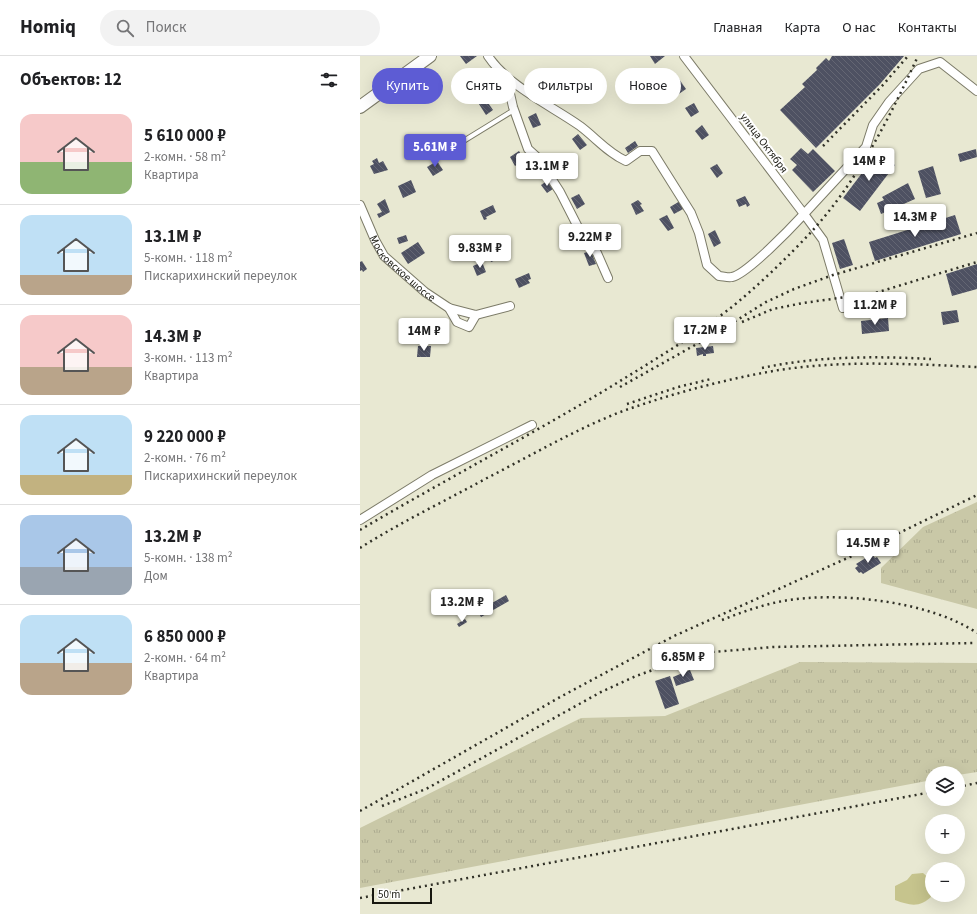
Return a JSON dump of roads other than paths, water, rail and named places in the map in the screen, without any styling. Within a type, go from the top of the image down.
[{"type":"main road","points":[[360,107],[430,56]]},
{"type":"street","points":[[488,56],[496,68]]},
{"type":"street","name":"улица Октября","points":[[684,56],[823,240],[843,308]]},
{"type":"street","points":[[516,83],[580,127],[614,156],[626,160],[640,151],[652,151],[691,212],[700,233],[708,265],[719,276],[732,277],[781,240],[866,148],[873,125],[889,102],[919,69],[940,62],[977,91]]},
{"type":"street","points":[[513,104],[528,149],[538,158],[560,192],[582,235],[597,253],[608,278]]},
{"type":"street","name":"Московское шоссе","points":[[360,205],[375,240],[384,256],[425,292],[449,308],[476,315],[510,306]]},
{"type":"street","points":[[449,308],[457,322],[469,327],[476,315]]},
{"type":"street","points":[[360,520],[432,475],[532,425]]},
{"type":"lane","points":[[444,153],[514,110]]},
{"type":"railway","points":[[823,146],[882,86],[908,56]]},
{"type":"railway","points":[[360,530],[612,386],[685,340],[728,310],[750,292],[813,230],[829,211],[859,169],[884,125],[918,56]]},
{"type":"railway","points":[[620,387],[713,335],[766,302],[794,289],[833,275],[977,233]]},
{"type":"railway","points":[[742,322],[773,309],[803,303],[875,293],[977,262]]},
{"type":"railway","points":[[762,368],[825,359],[889,357],[931,359]]},
{"type":"railway","points":[[360,548],[407,520],[571,434],[623,411],[681,392],[739,378],[779,370],[804,367],[853,364],[977,367]]},
{"type":"railway","points":[[627,404],[678,387],[711,379]]},
{"type":"railway","points":[[360,811],[562,696],[674,636],[852,556],[977,495]]},
{"type":"railway","points":[[722,620],[752,609],[783,601],[805,598],[856,598],[883,601],[935,613],[957,622],[977,633]]},
{"type":"railway","points":[[382,806],[426,789],[601,692],[636,676],[678,661],[713,652],[773,647],[973,643]]},
{"type":"railway","points":[[965,786],[977,783]]},
{"type":"railway","points":[[360,898],[925,793]]}]
